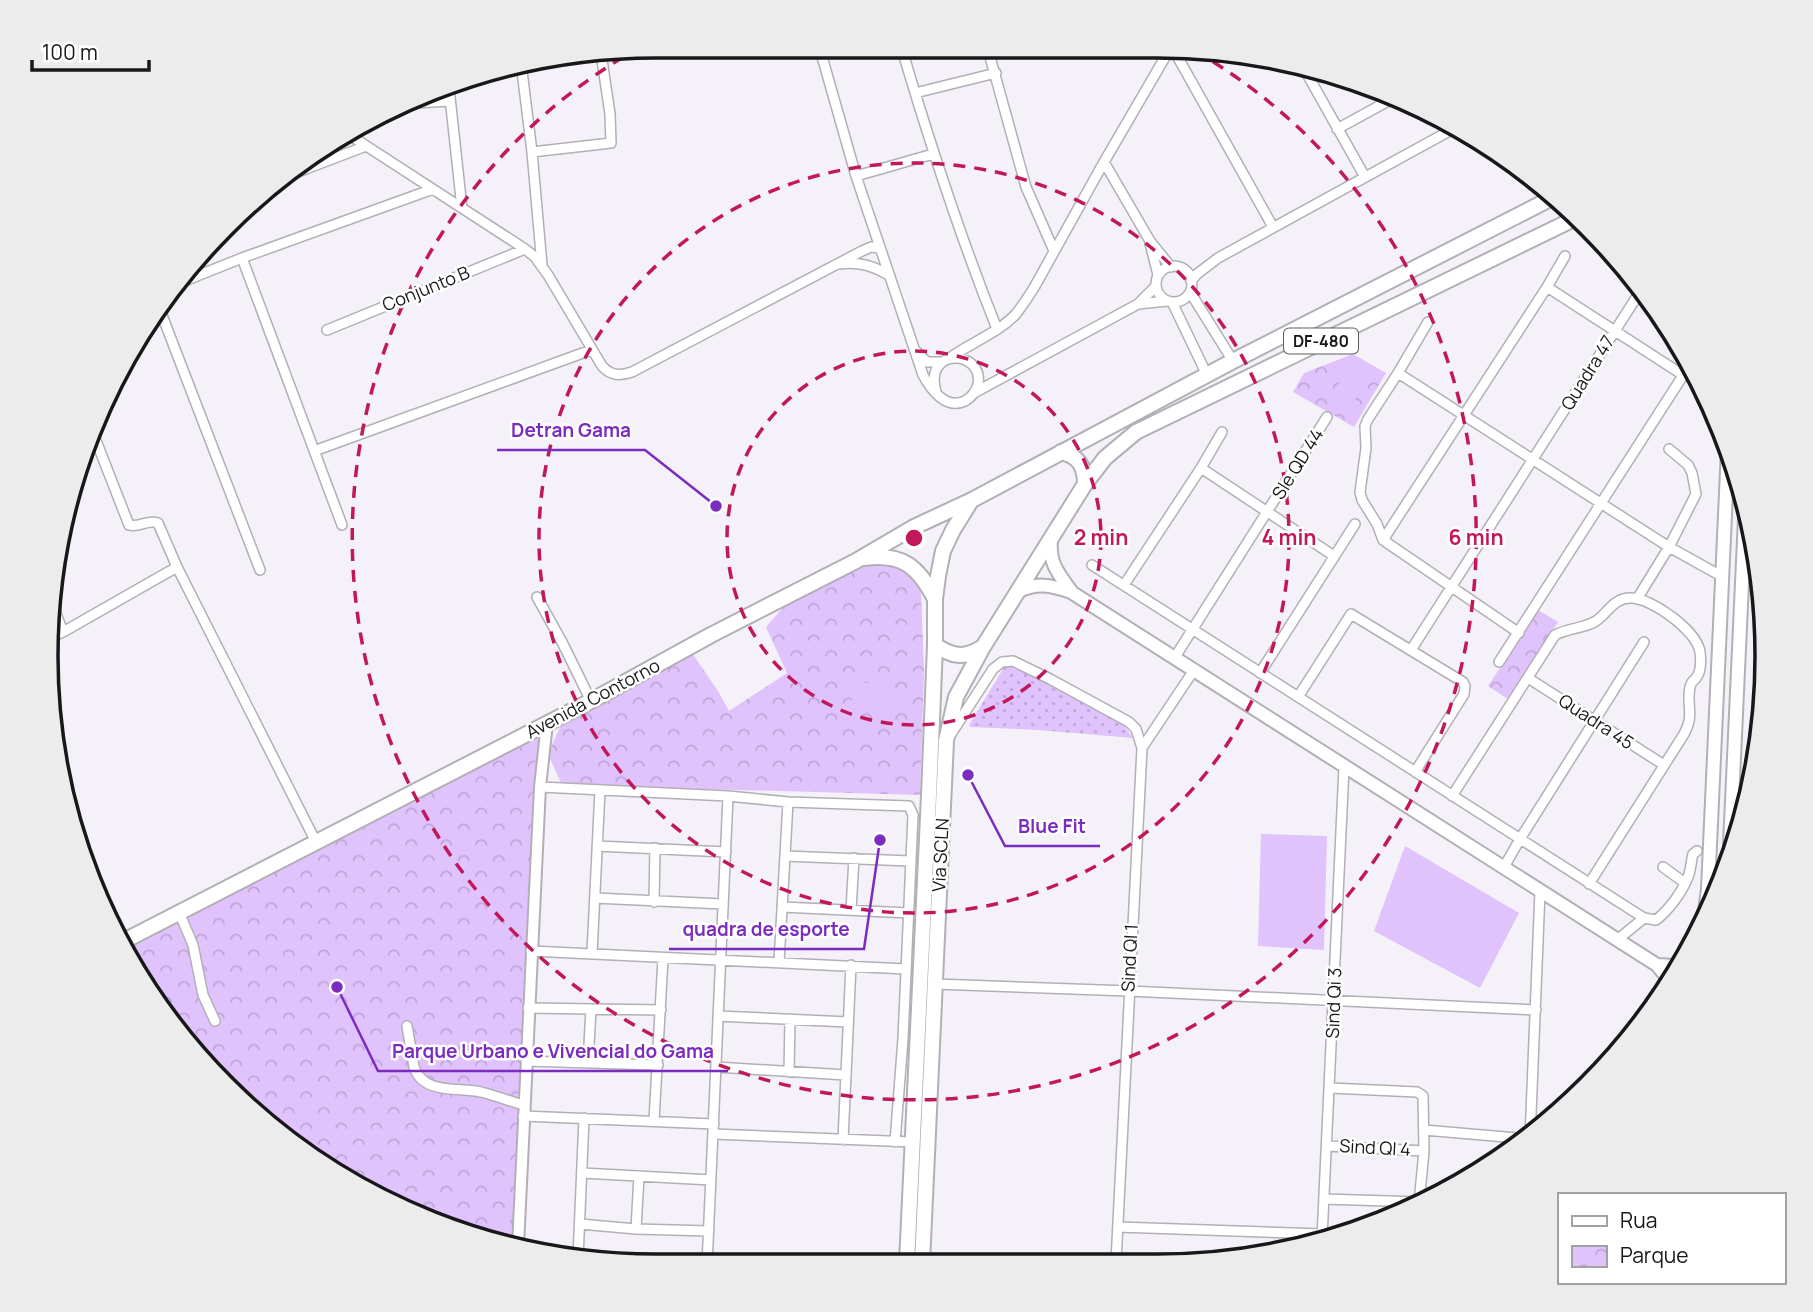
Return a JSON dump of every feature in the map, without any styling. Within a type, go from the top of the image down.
[{"type":"main road","name":"DF-480","points":[[1061,452],[1545,201]]},
{"type":"main road","name":"DF-480","points":[[1085,484],[1105,458],[1136,432],[1568,222]]},
{"type":"main road","points":[[1306,324],[1317,330],[1315,344]]},
{"type":"main road","points":[[1061,452],[1077,458],[1082,464],[1085,484]]},
{"type":"main road","name":"Avenida Contorno","points":[[129,938],[591,701],[914,527],[972,500],[1061,452]]},
{"type":"main road","points":[[1708,890],[1727,474]]},
{"type":"main road","name":"Via SCLN","points":[[937,773],[956,698],[983,647],[1085,484]]},
{"type":"main road","points":[[1726,501],[1734,498]]},
{"type":"main road","name":"Via SCLN","points":[[907,1254],[937,773],[935,599],[943,551],[972,500]]},
{"type":"main road","points":[[1051,538],[1053,565],[1071,592]]},
{"type":"main road","points":[[1731,825],[1744,540]]},
{"type":"main road","points":[[859,559],[885,557],[905,562],[922,577],[935,599]]},
{"type":"main road","points":[[1017,592],[1045,584],[1071,592],[1657,965],[1664,973]]},
{"type":"main road","points":[[935,645],[949,653],[963,656],[983,647]]},
{"type":"main road","points":[[1718,653],[1727,658],[1739,653]]},
{"type":"main road","points":[[1718,674],[1729,670],[1738,675]]},
{"type":"main road","name":"Via SCLN","points":[[922,1254],[935,984],[936,795]]},
{"type":"main road","points":[[1712,802],[1719,805],[1732,803]]},
{"type":"main road","points":[[1657,965],[1667,967]]},
{"type":"main road","points":[[908,1240],[923,1241]]},
{"type":"street","points":[[822,58],[856,176],[923,375],[946,401],[959,403],[968,400],[974,393],[978,386],[974,352],[984,337]]},
{"type":"street","points":[[905,58],[933,154],[997,329]]},
{"type":"street","points":[[991,58],[1023,177],[1054,251]]},
{"type":"street","points":[[936,392],[932,381],[935,370],[946,360],[997,329],[1016,314],[1024,303],[1165,58]]},
{"type":"street","points":[[1178,59],[1273,227]]},
{"type":"street","points":[[532,152],[611,142],[602,61]]},
{"type":"street","points":[[522,73],[542,266]]},
{"type":"street","points":[[915,93],[996,74]]},
{"type":"street","points":[[1309,77],[1365,177]]},
{"type":"street","points":[[449,94],[462,208]]},
{"type":"street","points":[[429,102],[450,101]]},
{"type":"street","points":[[1337,129],[1385,103]]},
{"type":"street","points":[[1158,275],[1166,268],[1182,269],[1218,258],[1446,133]]},
{"type":"street","points":[[355,139],[535,257],[591,350],[606,371],[617,376],[867,248],[880,248]]},
{"type":"street","points":[[314,166],[366,146]]},
{"type":"street","points":[[856,176],[933,154]]},
{"type":"street","points":[[1104,162],[1150,241],[1171,267]]},
{"type":"street","points":[[193,278],[433,189]]},
{"type":"street","points":[[1150,241],[1158,275],[1156,286],[1159,295],[1169,301],[1207,376]]},
{"type":"street","name":"Conjunto B","points":[[327,330],[525,249]]},
{"type":"street","points":[[1383,540],[1565,256]]},
{"type":"street","points":[[242,258],[342,525]]},
{"type":"street","points":[[1191,281],[1218,258]]},
{"type":"street","points":[[834,265],[864,264],[890,276]]},
{"type":"street","points":[[1138,304],[1179,301],[1186,298],[1190,292],[1191,281],[1182,269]]},
{"type":"street","points":[[974,393],[1138,304],[1156,286]]},
{"type":"street","points":[[1499,662],[1683,375],[1547,287]]},
{"type":"street","points":[[1190,292],[1233,361]]},
{"type":"street","name":"Quadra 47","points":[[1411,650],[1636,298]]},
{"type":"street","points":[[163,318],[260,570]]},
{"type":"street","points":[[1428,322],[1368,418],[1365,426],[1366,448],[1360,492],[1383,540],[1519,633]]},
{"type":"street","points":[[914,347],[928,362],[958,358],[996,381]]},
{"type":"street","points":[[314,451],[591,350]]},
{"type":"street","points":[[1398,373],[1669,547],[1723,577]]},
{"type":"street","name":"Sle QD 44","points":[[1175,657],[1327,417]]},
{"type":"street","points":[[1124,585],[1222,432]]},
{"type":"street","points":[[97,443],[129,525],[154,521],[158,523],[177,567],[316,842]]},
{"type":"street","points":[[1637,599],[1669,547],[1696,494],[1688,465],[1670,449]]},
{"type":"street","points":[[1201,468],[1334,556]]},
{"type":"street","points":[[1260,673],[1355,524]]},
{"type":"street","points":[[1092,565],[1644,918],[1656,920],[1661,915],[1685,883],[1696,851]]},
{"type":"street","points":[[59,634],[177,567]]},
{"type":"street","points":[[537,597],[591,701]]},
{"type":"street","points":[[1452,796],[1555,635],[1597,621],[1614,604],[1624,599],[1637,599],[1657,607],[1699,644],[1699,673],[1690,688],[1688,727],[1589,884]]},
{"type":"street","points":[[1298,697],[1352,614],[1463,682],[1465,690],[1415,772]]},
{"type":"street","points":[[1504,867],[1644,642]]},
{"type":"street","points":[[946,741],[993,669],[1002,662],[1013,661],[1129,722],[1136,729],[1142,748]]},
{"type":"street","points":[[1142,748],[1194,670]]},
{"type":"street","name":"Quadra 45","points":[[1528,678],[1664,765]]},
{"type":"street","points":[[518,1238],[540,787],[547,723]]},
{"type":"street","name":"Sind QI 1","points":[[1116,1254],[1142,748]]},
{"type":"street","name":"Sind Qi 3","points":[[1322,1231],[1345,767]]},
{"type":"street","points":[[540,787],[728,796],[788,802],[909,806],[913,815],[909,913],[895,1142]]},
{"type":"street","points":[[592,953],[600,790]]},
{"type":"street","points":[[708,1254],[728,796]]},
{"type":"street","points":[[779,962],[788,802]]},
{"type":"street","points":[[597,846],[726,852]]},
{"type":"street","points":[[654,902],[655,848]]},
{"type":"street","points":[[785,856],[910,861]]},
{"type":"street","points":[[851,910],[854,858]]},
{"type":"street","points":[[1663,867],[1685,883]]},
{"type":"street","points":[[1531,1123],[1540,891]]},
{"type":"street","points":[[595,898],[723,904]]},
{"type":"street","points":[[782,907],[909,913]]},
{"type":"street","points":[[180,912],[193,945],[203,995],[215,1020]]},
{"type":"street","points":[[1617,940],[1644,918]]},
{"type":"street","points":[[531,951],[906,969]]},
{"type":"street","points":[[654,1121],[663,958]]},
{"type":"street","points":[[843,1140],[851,965]]},
{"type":"street","points":[[935,984],[1536,1010]]},
{"type":"street","points":[[528,1008],[661,1010]]},
{"type":"street","points":[[588,1063],[591,1009]]},
{"type":"street","points":[[718,1016],[848,1022]]},
{"type":"street","points":[[789,1072],[790,1019]]},
{"type":"street","points":[[407,1026],[414,1067],[422,1081],[436,1087],[482,1093],[523,1110],[584,1118],[654,1121],[843,1140],[913,1142]]},
{"type":"street","points":[[526,1060],[658,1065]]},
{"type":"street","points":[[716,1067],[845,1075]]},
{"type":"street","name":"Sind QI 4","points":[[1329,1088],[1422,1094],[1424,1151],[1421,1194]]},
{"type":"street","points":[[579,1249],[584,1118]]},
{"type":"street","points":[[1424,1130],[1512,1137]]},
{"type":"street","name":"Sind QI 4","points":[[1327,1146],[1424,1151]]},
{"type":"street","points":[[582,1173],[711,1180]]},
{"type":"street","points":[[636,1229],[639,1176]]},
{"type":"street","name":"Sind QI 4","points":[[1324,1199],[1401,1202]]},
{"type":"street","points":[[580,1224],[709,1231]]},
{"type":"street","points":[[1118,1227],[1306,1235]]},
{"type":"green space","points":[[1353,354],[1386,373],[1354,427],[1293,392],[1304,373]]},
{"type":"green space","points":[[1352,363],[1371,375],[1351,406],[1332,394]]},
{"type":"green space","points":[[871,562],[900,563],[921,591],[924,670],[920,795],[562,785],[548,754],[563,720],[692,653],[729,711],[787,673],[766,627],[787,603]]},
{"type":"green space","points":[[1538,610],[1558,622],[1508,699],[1488,686]]},
{"type":"green space","points":[[1006,664],[1059,687],[1121,721],[1133,738],[970,727]]},
{"type":"green space","points":[[853,682],[890,684],[890,706],[852,703]]},
{"type":"green space","points":[[529,737],[537,738],[540,745],[513,1237],[464,1223],[391,1193],[292,1131],[233,1079],[206,1050],[181,1020],[131,943]]},
{"type":"green space","points":[[1261,834],[1327,836],[1324,950],[1258,946]]},
{"type":"green space","points":[[1405,846],[1519,913],[1480,988],[1374,931]]},
{"type":"place","name":"Detran Gama","points":[[716,506]]},
{"type":"place","name":"Blue Fit","points":[[968,775]]},
{"type":"place","name":"quadra de esporte","points":[[880,840]]},
{"type":"place","name":"Parque Urbano e Vivencial do Gama","points":[[337,987]]}]
